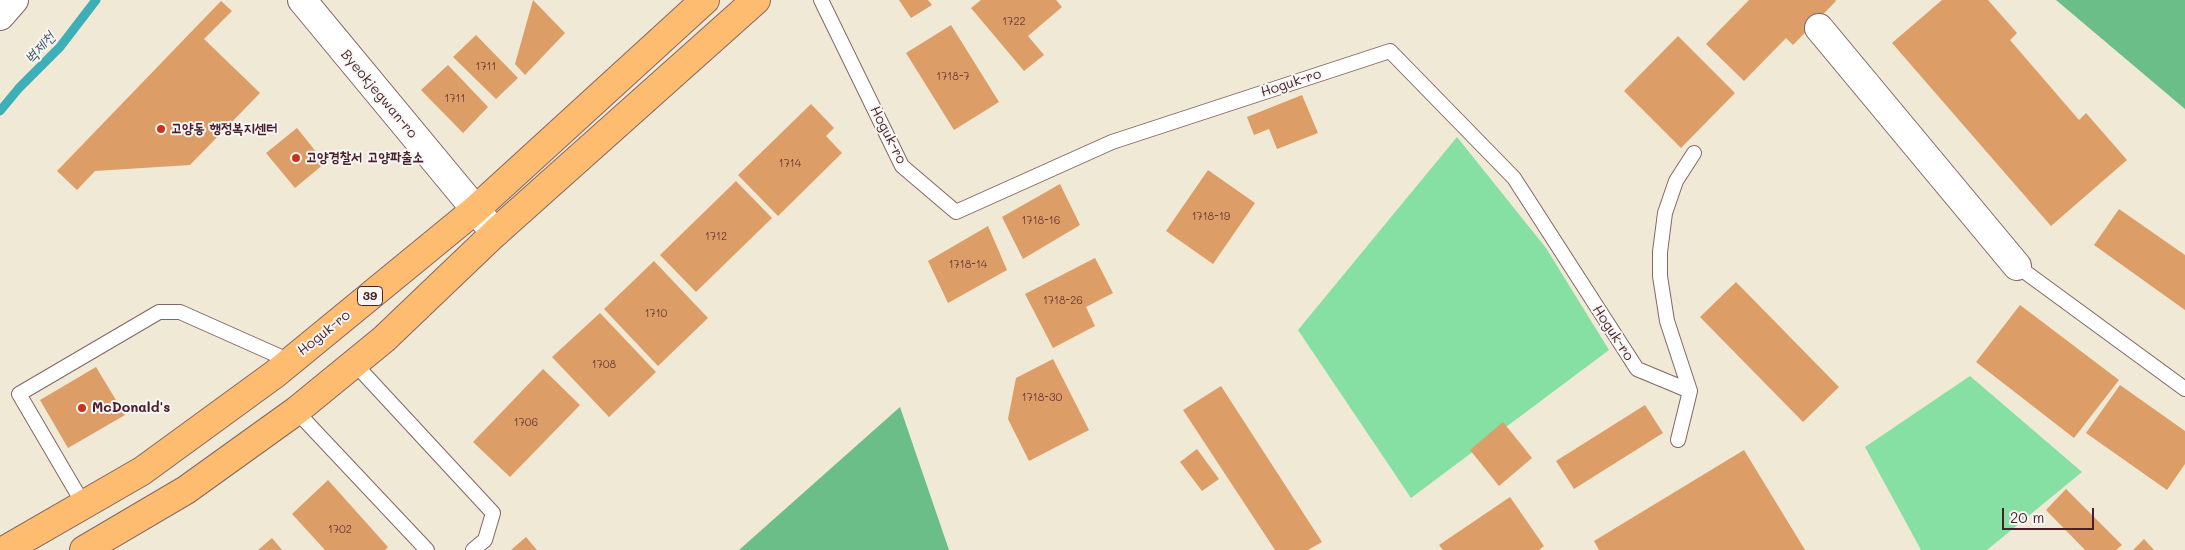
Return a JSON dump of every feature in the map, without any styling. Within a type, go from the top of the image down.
[{"type":"main road","name":"Hoguk-ro","points":[[5,550],[142,471],[290,361],[475,210],[704,0]]},
{"type":"main road","points":[[84,550],[186,490],[296,411],[354,364],[384,339],[495,233],[756,0]]},
{"type":"street","points":[[0,16],[14,0]]},
{"type":"street","name":"Byeokjegwan-ro","points":[[302,0],[495,233]]},
{"type":"street","points":[[1819,28],[2016,266]]},
{"type":"lane","name":"Hoguk-ro","points":[[821,0],[902,166],[956,212],[1112,142],[1390,52],[1514,178],[1637,369],[1690,391]]},
{"type":"lane","points":[[1678,440],[1690,391],[1666,320],[1660,276],[1660,252],[1665,213],[1676,181],[1694,153]]},
{"type":"lane","points":[[2016,266],[2185,389]]},
{"type":"lane","points":[[84,505],[19,394],[160,312],[180,312],[290,361]]},
{"type":"lane","points":[[354,364],[493,513],[485,540],[473,550]]},
{"type":"lane","points":[[296,411],[427,550]]},
{"type":"green space","points":[[2056,0],[2185,0],[2185,109]]},
{"type":"green space","points":[[1457,137],[1546,248],[1609,350],[1411,498],[1298,330]]},
{"type":"green space","points":[[1970,376],[2082,472],[1987,550],[1921,550],[1865,447]]},
{"type":"green space","points":[[900,407],[949,550],[739,550]]},
{"type":"building","points":[[533,0],[565,33],[525,75],[515,64]]},
{"type":"building","points":[[899,0],[928,0],[932,5],[911,18]]},
{"type":"building","points":[[981,0],[1056,0],[1062,7],[1028,36],[1044,55],[1024,71],[971,8]]},
{"type":"building","points":[[1749,0],[1836,1],[1793,45],[1786,38],[1744,81],[1706,44]]},
{"type":"building","points":[[1942,0],[1988,0],[2017,33],[2010,40],[2079,120],[2086,113],[2127,160],[2051,226],[1892,43]]},
{"type":"building","name":"고양동 행정복지센터","points":[[221,1],[232,11],[204,39],[260,93],[190,165],[95,171],[77,190],[57,171]]},
{"type":"building","points":[[951,25],[999,102],[954,130],[906,53]]},
{"type":"building","points":[[476,35],[518,78],[496,99],[453,57]]},
{"type":"building","points":[[1678,36],[1735,93],[1681,148],[1624,91]]},
{"type":"building","points":[[448,65],[488,107],[463,133],[421,90]]},
{"type":"building","points":[[1302,95],[1318,133],[1277,149],[1269,129],[1254,135],[1247,117]]},
{"type":"building","points":[[811,104],[834,128],[826,136],[842,153],[778,216],[738,175]]},
{"type":"building","name":"고양경찰서 고양파출소","points":[[297,128],[325,163],[295,188],[266,153]]},
{"type":"building","points":[[1208,170],[1255,203],[1213,264],[1166,231]]},
{"type":"building","points":[[736,181],[772,218],[696,292],[660,255]]},
{"type":"building","points":[[1060,184],[1080,225],[1023,259],[1002,217]]},
{"type":"building","points":[[2119,209],[2185,255],[2185,310],[2094,245]]},
{"type":"building","points":[[988,226],[1007,270],[948,303],[928,261]]},
{"type":"building","points":[[1095,258],[1113,293],[1086,307],[1095,326],[1053,348],[1025,294]]},
{"type":"building","points":[[654,261],[708,318],[658,366],[604,309]]},
{"type":"building","points":[[1736,282],[1839,387],[1803,422],[1700,317]]},
{"type":"building","points":[[2020,305],[2119,380],[2074,438],[1976,362]]},
{"type":"building","points":[[600,313],[656,372],[609,417],[552,357]]},
{"type":"building","points":[[1053,359],[1089,430],[1029,461],[1008,419],[1016,378]]},
{"type":"building","name":"McDonald's","points":[[96,367],[125,415],[68,448],[40,400]]},
{"type":"building","points":[[543,369],[580,405],[510,477],[473,442]]},
{"type":"building","points":[[2120,385],[2185,431],[2185,464],[2167,490],[2086,433]]},
{"type":"building","points":[[1221,386],[1322,542],[1308,550],[1275,550],[1183,410]]},
{"type":"building","points":[[1645,405],[1663,433],[1574,489],[1556,461]]},
{"type":"building","points":[[1503,422],[1532,458],[1499,486],[1470,450]]},
{"type":"building","points":[[1197,449],[1219,479],[1202,491],[1180,462]]},
{"type":"building","points":[[1744,450],[1805,550],[1599,550],[1594,541]]},
{"type":"building","points":[[328,480],[388,547],[385,550],[325,550],[292,514]]},
{"type":"building","points":[[2066,489],[2122,545],[2116,550],[2085,550],[2046,510]]},
{"type":"building","points":[[1510,497],[1544,546],[1539,550],[1443,550],[1439,545]]},
{"type":"building","points":[[526,537],[537,550],[511,550]]},
{"type":"building","points":[[272,538],[282,550],[258,550]]},
{"type":"building","points":[[2144,539],[2154,550],[2133,550]]},
{"type":"waterway","name":"벽제천","points":[[0,111],[19,88],[60,47],[96,0]]},
{"type":"place","name":"고양동 행정복지센터","points":[[161,129]]},
{"type":"place","name":"고양경찰서 고양파출소","points":[[296,158]]},
{"type":"place","name":"McDonald's","points":[[82,408]]}]
